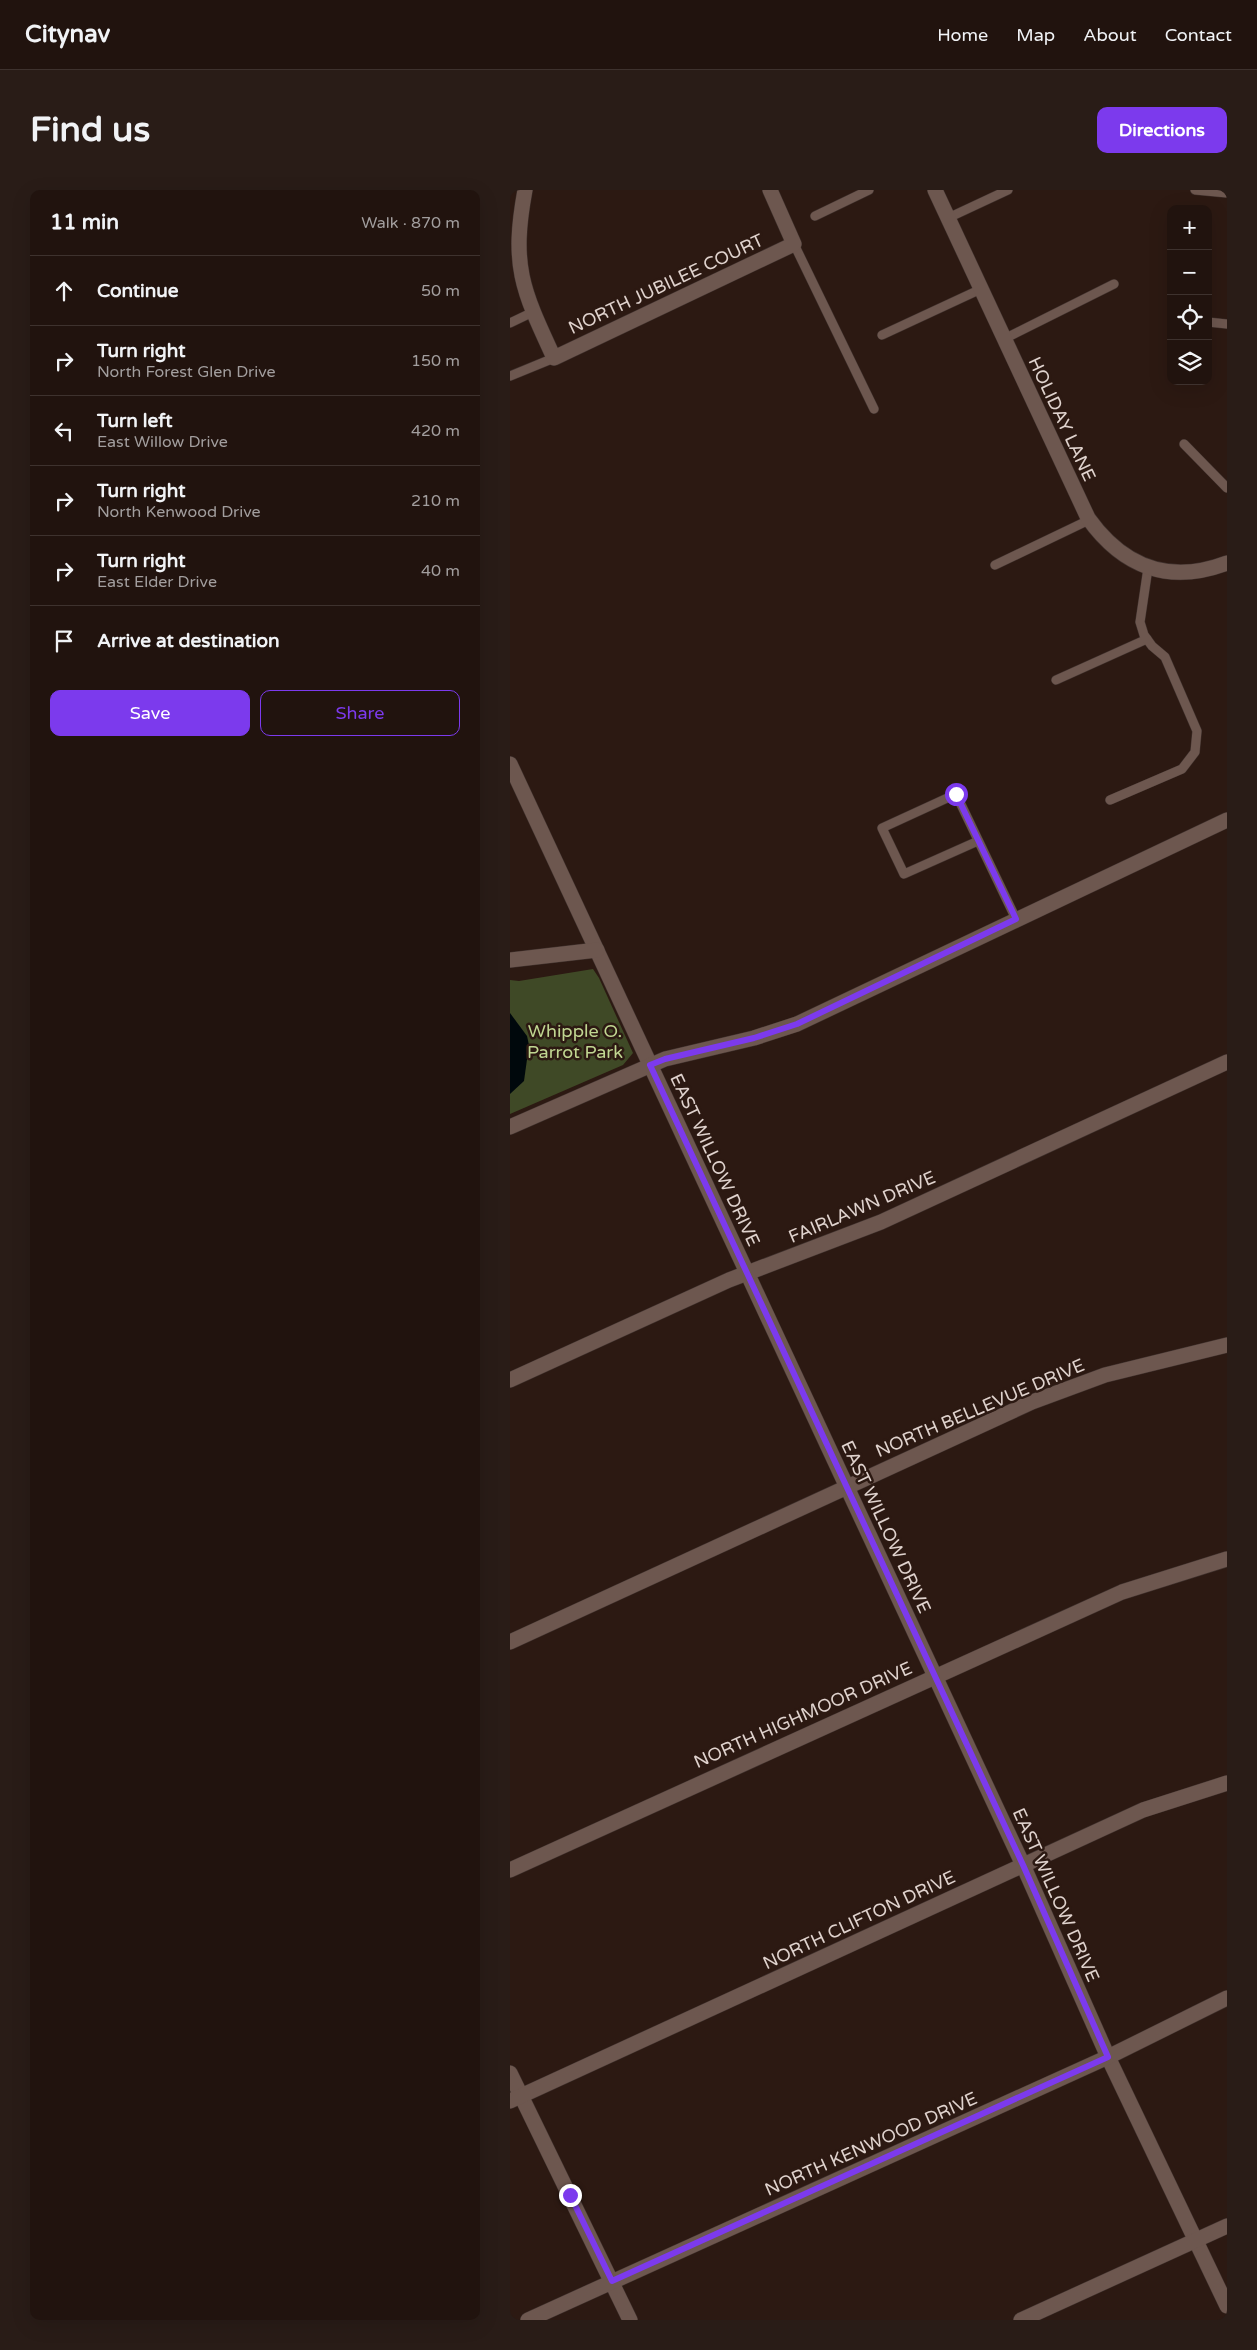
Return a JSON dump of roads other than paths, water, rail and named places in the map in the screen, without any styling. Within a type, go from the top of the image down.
[{"type":"street","points":[[526,190],[519,223],[518,254],[522,278],[533,312],[554,358]]},
{"type":"street","points":[[770,190],[794,244]]},
{"type":"street","name":"HOLIDAY LANE","points":[[935,190],[1089,520],[1105,541],[1126,557],[1148,568],[1168,572],[1189,573],[1214,568],[1227,563]]},
{"type":"street","name":"NORTH JUBILEE COURT","points":[[554,358],[794,244]]},
{"type":"street","name":"EAST WILLOW DRIVE","points":[[510,764],[1023,1865],[1108,2057],[1227,2306]]},
{"type":"street","points":[[510,1126],[665,1059],[754,1038],[797,1024],[1227,820]]},
{"type":"street","points":[[510,960],[597,950]]},
{"type":"street","name":"FAIRLAWN DRIVE","points":[[510,1380],[748,1274],[881,1222],[1227,1062]]},
{"type":"street","name":"NORTH BELLEVUE DRIVE","points":[[510,1642],[1032,1402],[1105,1375],[1227,1345]]},
{"type":"street","name":"NORTH HIGHMOOR DRIVE","points":[[510,1870],[1122,1592],[1227,1559]]},
{"type":"street","name":"NORTH CLIFTON DRIVE","points":[[516,2098],[1143,1810],[1227,1782]]},
{"type":"street","name":"NORTH KENWOOD DRIVE","points":[[528,2320],[1108,2057],[1227,1998]]},
{"type":"street","points":[[510,2073],[516,2098],[612,2281],[630,2320]]},
{"type":"street","points":[[1021,2320],[1227,2226]]},
{"type":"lane","points":[[815,216],[869,190]]},
{"type":"lane","points":[[948,218],[1008,190]]},
{"type":"lane","points":[[1195,190],[1227,193]]},
{"type":"lane","points":[[794,244],[874,409]]},
{"type":"lane","points":[[1004,339],[1114,284]]},
{"type":"lane","points":[[882,335],[981,289]]},
{"type":"lane","points":[[510,323],[533,312]]},
{"type":"lane","points":[[1212,322],[1227,324]]},
{"type":"lane","points":[[510,376],[554,358]]},
{"type":"lane","points":[[1184,444],[1227,488]]},
{"type":"lane","points":[[995,565],[1089,520]]},
{"type":"lane","points":[[1110,800],[1182,769],[1195,752],[1197,731],[1194,723],[1165,657],[1147,639],[1140,622],[1148,568]]},
{"type":"lane","points":[[1056,680],[1147,639]]},
{"type":"lane","points":[[978,841],[904,874],[882,828],[956,794],[1016,919]]},
{"type":"park label","name":"Whipple O. Parrot Park","points":[[575,1041]]}]
